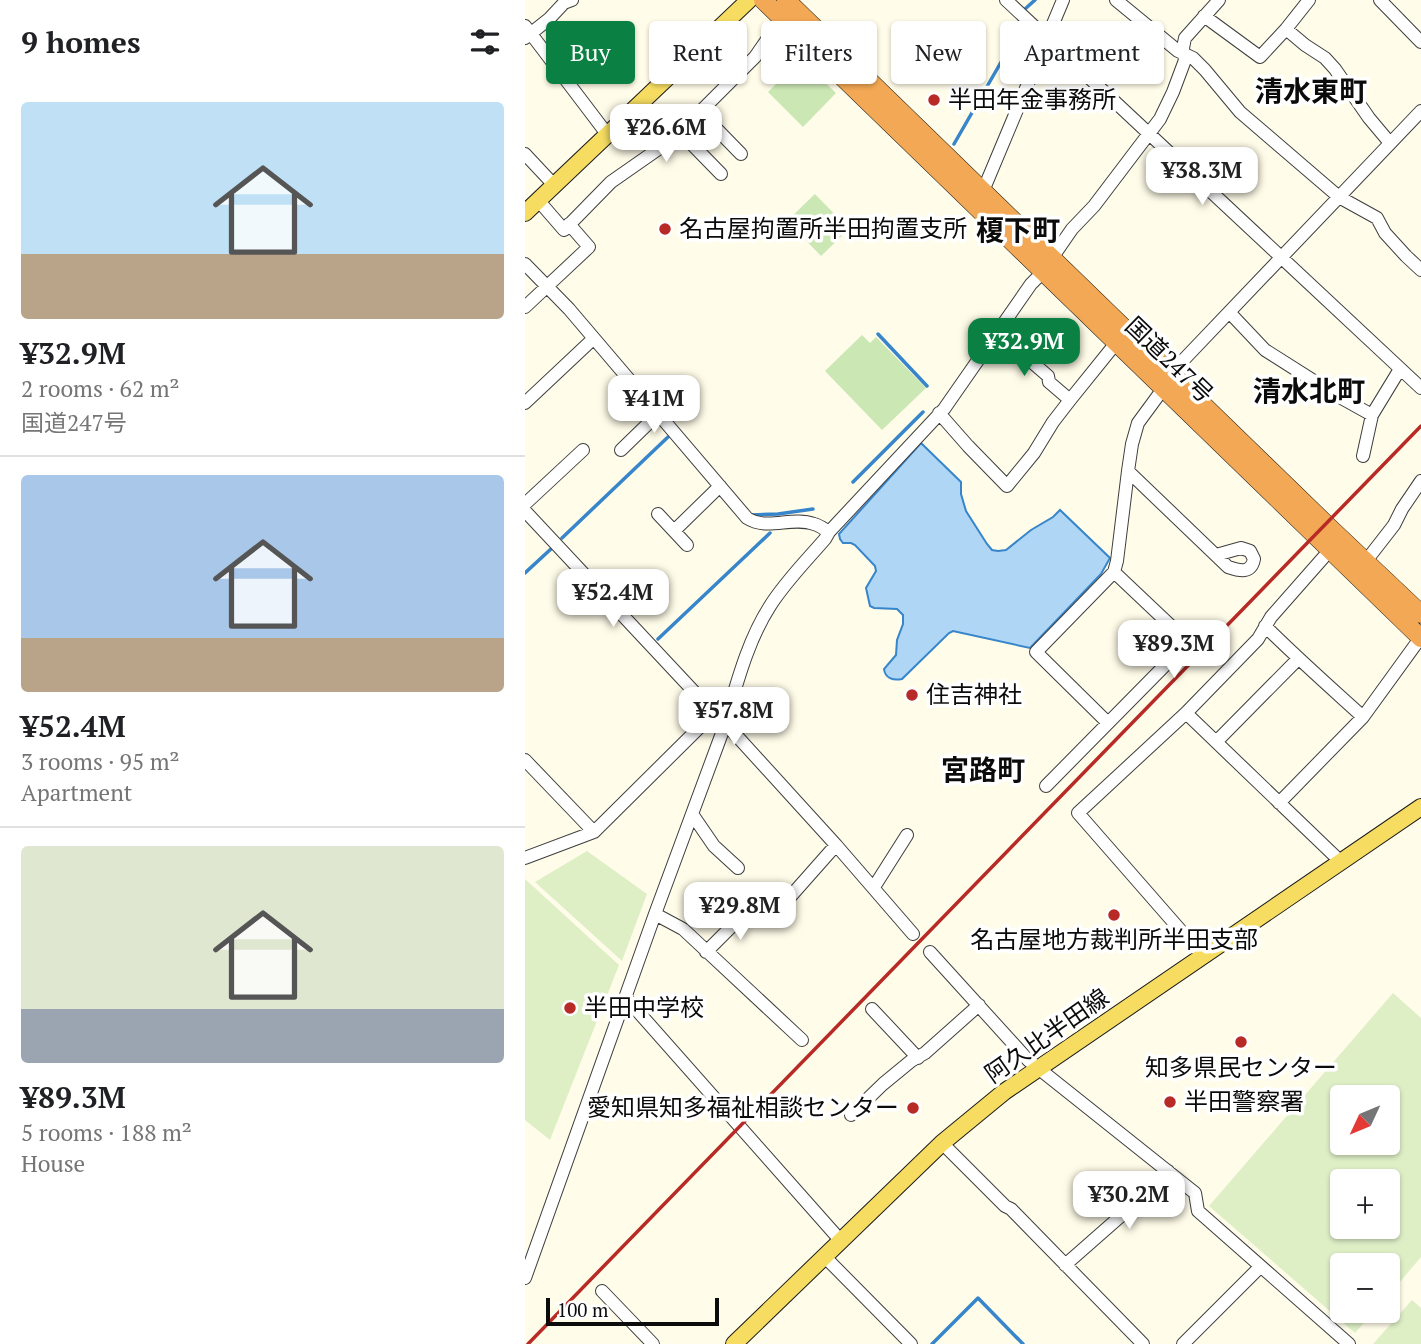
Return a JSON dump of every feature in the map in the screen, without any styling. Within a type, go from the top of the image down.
[{"type":"highway","name":"国道247号","points":[[763,0],[1167,381],[1421,614]]},
{"type":"highway","name":"国道247号","points":[[786,0],[983,191],[1116,343],[1167,381],[1330,550],[1421,637]]},
{"type":"main road","points":[[525,213],[749,0]]},
{"type":"main road","name":"阿久比半田線","points":[[734,1344],[942,1143],[1004,1092],[1421,807]]},
{"type":"street","points":[[572,0],[564,3],[527,33],[607,134]]},
{"type":"street","points":[[1006,0],[1029,21]]},
{"type":"street","points":[[1053,21],[1063,0]]},
{"type":"street","points":[[1116,0],[1184,54],[1193,58],[1249,120],[1339,197],[1377,218],[1385,233],[1421,270]]},
{"type":"street","points":[[525,1278],[725,723],[748,652],[770,607],[829,532],[944,408],[1072,229],[1094,206],[1149,134],[1160,119],[1185,60],[1185,38],[1219,0]]},
{"type":"street","points":[[1204,16],[1260,57],[1308,0]]},
{"type":"street","points":[[1380,0],[1421,42]]},
{"type":"street","points":[[538,200],[563,230],[611,181],[674,138],[750,63],[784,20]]},
{"type":"street","points":[[1286,29],[1325,58],[1335,69],[1390,144]]},
{"type":"street","points":[[983,191],[1027,84]]},
{"type":"street","points":[[1096,84],[1421,388]]},
{"type":"street","points":[[1108,723],[1036,652],[1114,572],[1132,444],[1138,423],[1167,381],[1421,111]]},
{"type":"street","points":[[700,112],[741,154]]},
{"type":"street","points":[[680,132],[721,174]]},
{"type":"street","points":[[525,154],[554,185]]},
{"type":"street","points":[[525,307],[589,247],[569,224]]},
{"type":"street","points":[[525,264],[569,309],[747,518],[771,524],[805,522],[829,532]]},
{"type":"street","points":[[1230,313],[1265,350],[1372,415]]},
{"type":"street","points":[[997,332],[1048,376],[1049,382],[1070,400]]},
{"type":"street","points":[[525,403],[593,339]]},
{"type":"street","points":[[939,413],[1007,486],[1034,453],[1053,422],[1116,343]]},
{"type":"street","points":[[1363,456],[1372,415],[1401,369]]},
{"type":"street","points":[[621,450],[658,414]]},
{"type":"street","points":[[525,505],[583,450]]},
{"type":"street","points":[[1128,471],[1216,555]]},
{"type":"street","points":[[1366,561],[1394,525],[1421,481]]},
{"type":"street","points":[[674,531],[720,486]]},
{"type":"street","points":[[525,511],[725,723],[874,887],[913,934]]},
{"type":"street","points":[[658,514],[687,545]]},
{"type":"street","points":[[1203,956],[1078,813],[1186,713],[1258,639],[1271,617],[1330,550]]},
{"type":"street","points":[[1046,786],[1188,642],[1114,572]]},
{"type":"street","points":[[1265,626],[1363,717]]},
{"type":"street","points":[[1279,803],[1363,717],[1421,637]]},
{"type":"street","points":[[1216,742],[1298,659]]},
{"type":"street","points":[[525,858],[594,832],[714,713]]},
{"type":"street","points":[[1186,713],[1340,861]]},
{"type":"street","points":[[525,760],[594,832]]},
{"type":"street","points":[[692,814],[715,846],[738,868]]},
{"type":"street","points":[[874,887],[907,835]]},
{"type":"street","points":[[790,897],[836,845]]},
{"type":"street","points":[[706,952],[750,908]]},
{"type":"street","points":[[655,914],[683,929],[802,1040]]},
{"type":"street","points":[[930,951],[1028,1060],[1195,1193],[1198,1211],[1349,1344]]},
{"type":"street","points":[[626,998],[841,1241]]},
{"type":"street","points":[[851,1115],[883,1084],[925,1054],[979,1005]]},
{"type":"street","points":[[872,1009],[918,1058]]},
{"type":"street","points":[[942,1143],[1143,1344]]},
{"type":"street","points":[[1065,1265],[1168,1171]]},
{"type":"street","points":[[824,1256],[911,1344]]},
{"type":"street","points":[[1183,1344],[1260,1267]]},
{"type":"street","points":[[602,1291],[653,1344]]},
{"type":"green space","points":[[776,84],[827,84],[836,93],[803,127],[768,92]]},
{"type":"green space","points":[[815,194],[849,229],[821,256],[787,221]]},
{"type":"green space","points":[[862,335],[870,343],[876,337],[926,388],[882,430],[825,371]]},
{"type":"green space","points":[[587,851],[647,894],[622,961],[535,882]]},
{"type":"green space","points":[[525,879],[619,965],[550,1140],[525,1120]]},
{"type":"green space","points":[[1393,993],[1421,1018],[1421,1257],[1400,1282],[1400,1253],[1330,1253],[1330,1311],[1209,1206]]},
{"type":"green space","points":[[1412,1300],[1421,1308],[1421,1344],[1373,1344],[1392,1323],[1400,1323],[1400,1314]]},
{"type":"green space","points":[[1344,1323],[1364,1323],[1355,1333]]},
{"type":"water","points":[[921,443],[961,482],[966,511],[992,550],[1006,550],[1060,510],[1110,558],[1101,574],[1030,648],[953,631],[902,679],[896,680],[888,677],[884,669],[896,655],[903,615],[897,609],[870,606],[866,588],[876,571],[875,566],[855,545],[843,543],[839,534]]},
{"type":"waterway","points":[[1025,9],[1035,0]]},
{"type":"waterway","points":[[954,144],[1000,64]]},
{"type":"waterway","points":[[878,334],[927,386]]},
{"type":"waterway","points":[[853,482],[923,412]]},
{"type":"waterway","points":[[562,538],[668,437]]},
{"type":"waterway","points":[[752,515],[813,509]]},
{"type":"waterway","points":[[658,639],[770,533]]},
{"type":"waterway","points":[[525,573],[552,548]]},
{"type":"waterway","points":[[932,1344],[978,1298],[1023,1344]]},
{"type":"railway","points":[[528,1344],[1421,426]]},
{"type":"place","name":"半田年金事務所","points":[[934,100]]},
{"type":"place","name":"名古屋拘置所半田拘置支所","points":[[665,229]]},
{"type":"place","name":"住吉神社","points":[[912,695]]},
{"type":"place","name":"名古屋地方裁判所半田支部","points":[[1114,915]]},
{"type":"place","name":"半田中学校","points":[[570,1008]]},
{"type":"place","name":"知多県民センター","points":[[1241,1042]]},
{"type":"place","name":"半田警察署","points":[[1170,1102]]},
{"type":"place","name":"愛知県知多福祉相談センター","points":[[913,1108]]},
{"type":"district","name":"清水東町","points":[[1311,91]]},
{"type":"district","name":"榎下町","points":[[1018,230]]},
{"type":"district","name":"清水北町","points":[[1309,391]]},
{"type":"district","name":"宮路町","points":[[983,770]]}]
